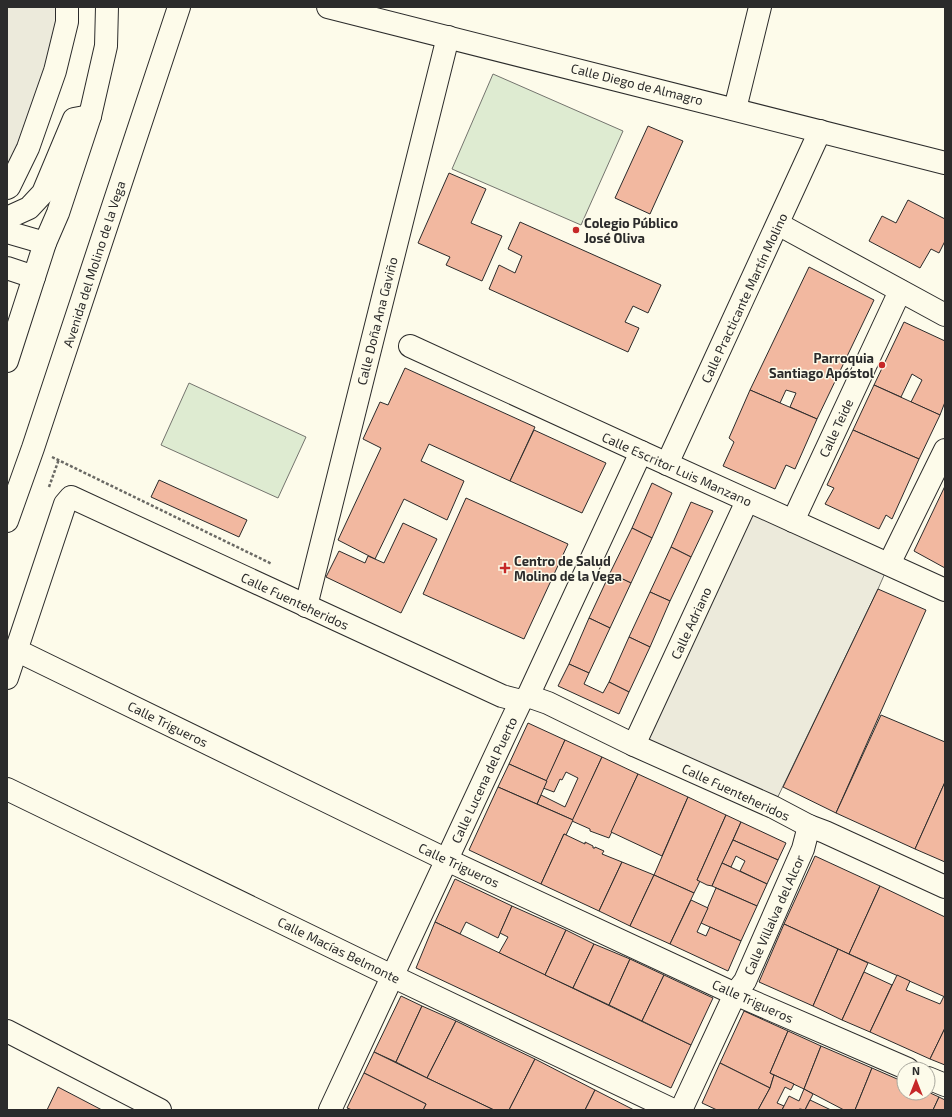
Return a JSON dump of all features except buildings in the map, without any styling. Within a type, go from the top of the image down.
[{"type":"street","points":[[7,188],[9,187],[28,148],[55,71],[67,22],[68,7]]},
{"type":"street","points":[[7,361],[45,243],[58,213],[90,116],[106,46],[107,7]]},
{"type":"street","name":"Avenida del Molino de la Vega","points":[[7,521],[33,448],[179,7]]},
{"type":"street","name":"Calle Diego de Almagro","points":[[328,7],[945,163]]},
{"type":"street","points":[[735,109],[760,7]]},
{"type":"street","name":"Calle Doña Ana Gaviño","points":[[306,606],[448,37]]},
{"type":"street","points":[[7,218],[29,208],[43,193],[74,119],[90,116]]},
{"type":"street","name":"Calle Practicante Martín Molino","points":[[667,464],[820,131]]},
{"type":"street","points":[[778,224],[945,316]]},
{"type":"street","points":[[7,232],[45,243]]},
{"type":"street","points":[[7,268],[34,278]]},
{"type":"street","name":"Calle Teide","points":[[792,521],[900,291]]},
{"type":"street","name":"Calle Escritor Luis Manzano","points":[[410,346],[945,590]]},
{"type":"street","points":[[889,564],[945,450]]},
{"type":"street","name":"Calle Lucena del Puerto","points":[[330,1110],[392,976],[641,452]]},
{"type":"street","name":"Calle Fuenteheridos","points":[[16,650],[65,504],[71,497],[502,696],[525,698],[548,703],[634,745],[773,807],[809,826],[945,887]]},
{"type":"street","name":"Calle Adriano","points":[[634,745],[747,501]]},
{"type":"street","points":[[7,678],[16,650]]},
{"type":"street","name":"Calle Trigueros","points":[[16,650],[447,860],[735,994],[896,1064]]},
{"type":"street","name":"Calle Macías Belmonte","points":[[7,789],[392,976],[673,1110]]},
{"type":"street","name":"Calle Villalva del Alcor","points":[[681,1110],[735,994],[745,981],[800,856],[809,826]]},
{"type":"street","points":[[7,1031],[160,1110]]},
{"type":"path","points":[[59,459],[277,566]]},
{"type":"green space","points":[[493,74],[623,131],[581,225],[452,169]]},
{"type":"green space","points":[[189,383],[306,437],[278,498],[161,445]]},
{"type":"shaded area","points":[[7,7],[60,7],[56,46],[7,179]]},
{"type":"shaded area","points":[[747,501],[889,564],[773,807],[634,745]]},
{"type":"place","name":"Colegio Público José Oliva","points":[[576,230]]},
{"type":"place","name":"Parroquia Santiago Apóstol","points":[[882,365]]},
{"type":"place","name":"Centro de Salud Molino de la Vega","points":[[505,568]]}]
